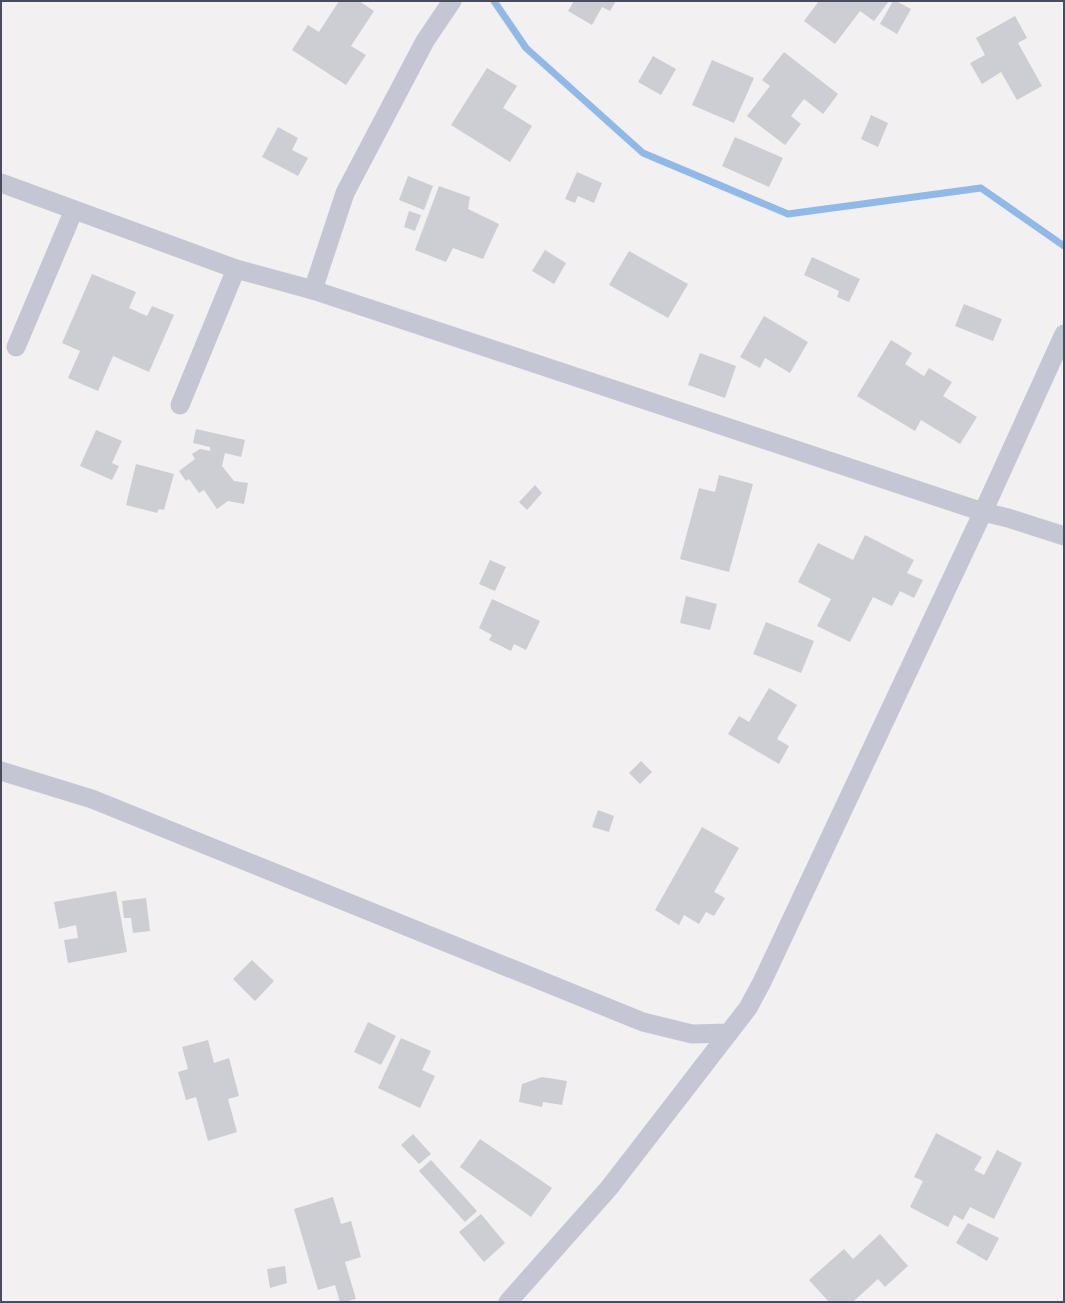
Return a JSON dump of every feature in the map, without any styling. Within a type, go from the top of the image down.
[{"type":"street","points":[[313,290],[345,192],[425,41],[452,1]]},
{"type":"street","points":[[1,183],[236,269],[313,290],[983,512],[1008,518],[1064,536]]},
{"type":"street","points":[[16,347],[74,210]]},
{"type":"street","points":[[180,405],[236,269]]},
{"type":"street","points":[[508,1302],[609,1188],[748,1008],[762,982],[983,512],[1064,334]]},
{"type":"street","points":[[1,771],[92,799],[643,1022],[692,1034],[729,1033]]},
{"type":"building","points":[[339,1],[359,1],[374,11],[351,46],[366,55],[346,85],[292,50],[308,25],[319,32]]},
{"type":"building","points":[[574,1],[616,1],[610,11],[602,7],[592,25],[568,11]]},
{"type":"building","points":[[819,1],[889,1],[874,21],[860,11],[835,44],[804,21]]},
{"type":"building","points":[[893,1],[896,1],[911,9],[897,34],[880,24]]},
{"type":"building","points":[[1015,16],[1027,38],[1018,43],[1042,86],[1017,100],[1001,72],[982,84],[970,63],[985,55],[976,38]]},
{"type":"building","points":[[784,52],[838,94],[823,114],[804,99],[791,116],[801,124],[785,145],[747,116],[770,86],[762,80]]},
{"type":"building","points":[[653,56],[676,69],[661,95],[638,82]]},
{"type":"building","points":[[712,60],[754,78],[734,123],[692,105]]},
{"type":"building","points":[[487,68],[517,86],[503,108],[532,126],[510,162],[451,125]]},
{"type":"building","points":[[871,115],[888,123],[878,147],[861,139]]},
{"type":"building","points":[[278,127],[298,138],[292,150],[308,158],[298,176],[262,157]]},
{"type":"building","points":[[735,137],[783,158],[769,187],[722,166]]},
{"type":"building","points":[[577,172],[602,183],[594,203],[578,196],[575,203],[565,199]]},
{"type":"building","points":[[408,176],[433,186],[424,210],[399,200]]},
{"type":"building","points":[[439,186],[470,197],[468,209],[499,224],[483,259],[453,248],[446,262],[415,250]]},
{"type":"building","points":[[409,211],[421,215],[415,231],[404,227]]},
{"type":"building","points":[[545,250],[566,263],[554,284],[532,271]]},
{"type":"building","points":[[629,251],[688,284],[668,318],[609,285]]},
{"type":"building","points":[[812,257],[860,279],[849,302],[837,297],[839,291],[804,275]]},
{"type":"building","points":[[92,274],[136,292],[129,308],[147,316],[152,306],[174,315],[149,372],[113,356],[98,391],[68,378],[80,351],[62,343]]},
{"type":"building","points":[[964,304],[1002,319],[993,341],[955,326]]},
{"type":"building","points":[[764,316],[808,342],[790,373],[765,358],[760,368],[740,357]]},
{"type":"building","points":[[891,340],[912,353],[905,364],[924,376],[929,368],[952,382],[943,396],[977,417],[960,444],[921,420],[915,431],[857,396]]},
{"type":"building","points":[[700,353],[736,366],[725,398],[688,385]]},
{"type":"building","points":[[196,429],[245,440],[241,457],[225,453],[222,466],[234,481],[248,483],[244,504],[228,501],[217,509],[204,490],[199,493],[189,479],[186,481],[179,471],[195,459],[192,454],[200,449],[210,451],[210,447],[193,443]]},
{"type":"building","points":[[96,430],[122,441],[112,463],[119,466],[112,480],[80,466]]},
{"type":"building","points":[[136,464],[174,474],[164,510],[159,509],[157,513],[126,505]]},
{"type":"building","points":[[719,475],[753,484],[729,572],[680,559],[699,488],[715,492]]},
{"type":"building","points":[[535,485],[542,493],[527,510],[519,502]]},
{"type":"building","points":[[865,535],[914,560],[907,573],[923,580],[914,598],[900,591],[892,606],[873,597],[850,642],[817,626],[831,599],[798,582],[818,543],[853,560]]},
{"type":"building","points":[[490,560],[506,567],[495,591],[479,584]]},
{"type":"building","points":[[686,596],[717,604],[710,630],[680,623]]},
{"type":"building","points":[[492,599],[540,621],[526,650],[514,644],[511,651],[489,640],[492,635],[479,628]]},
{"type":"building","points":[[766,622],[814,641],[801,673],[753,654]]},
{"type":"building","points":[[769,688],[797,705],[777,739],[789,746],[779,764],[728,734],[739,716],[749,722]]},
{"type":"building","points":[[641,761],[652,772],[640,784],[629,773]]},
{"type":"building","points":[[598,810],[614,816],[609,832],[592,827]]},
{"type":"building","points":[[702,827],[739,848],[714,892],[725,898],[714,916],[706,912],[699,924],[684,915],[679,925],[655,910]]},
{"type":"building","points":[[116,891],[127,952],[68,963],[64,940],[78,938],[76,925],[59,929],[54,902]]},
{"type":"building","points":[[146,898],[150,931],[133,933],[131,918],[124,918],[122,901]]},
{"type":"building","points":[[252,960],[274,981],[255,1001],[233,979]]},
{"type":"building","points":[[368,1022],[396,1036],[381,1065],[354,1052]]},
{"type":"building","points":[[401,1038],[431,1051],[422,1070],[435,1076],[420,1108],[378,1088]]},
{"type":"building","points":[[208,1040],[214,1063],[229,1058],[239,1096],[228,1099],[237,1132],[208,1141],[196,1097],[186,1100],[178,1072],[188,1069],[182,1047]]},
{"type":"building","points":[[542,1077],[567,1081],[562,1105],[543,1102],[542,1107],[519,1102],[522,1084]]},
{"type":"building","points":[[936,1133],[982,1157],[974,1170],[984,1175],[997,1150],[1022,1163],[994,1219],[970,1207],[963,1220],[954,1215],[948,1227],[910,1207],[923,1181],[914,1177]]},
{"type":"building","points":[[413,1134],[431,1154],[419,1164],[401,1145]]},
{"type":"building","points":[[480,1139],[552,1188],[531,1217],[460,1167]]},
{"type":"building","points":[[431,1160],[477,1211],[465,1222],[419,1171]]},
{"type":"building","points":[[333,1197],[341,1224],[351,1221],[361,1257],[345,1262],[356,1299],[345,1302],[340,1302],[335,1285],[318,1290],[294,1209]]},
{"type":"building","points":[[481,1214],[505,1243],[484,1262],[459,1232]]},
{"type":"building","points":[[968,1223],[999,1238],[987,1261],[956,1243]]},
{"type":"building","points":[[880,1234],[908,1266],[885,1287],[878,1279],[853,1302],[829,1302],[809,1280],[844,1249],[853,1259]]},
{"type":"building","points":[[285,1266],[287,1283],[270,1288],[267,1269]]},
{"type":"waterway","points":[[494,1],[526,48],[643,153],[788,214],[981,188],[1064,246]]}]
